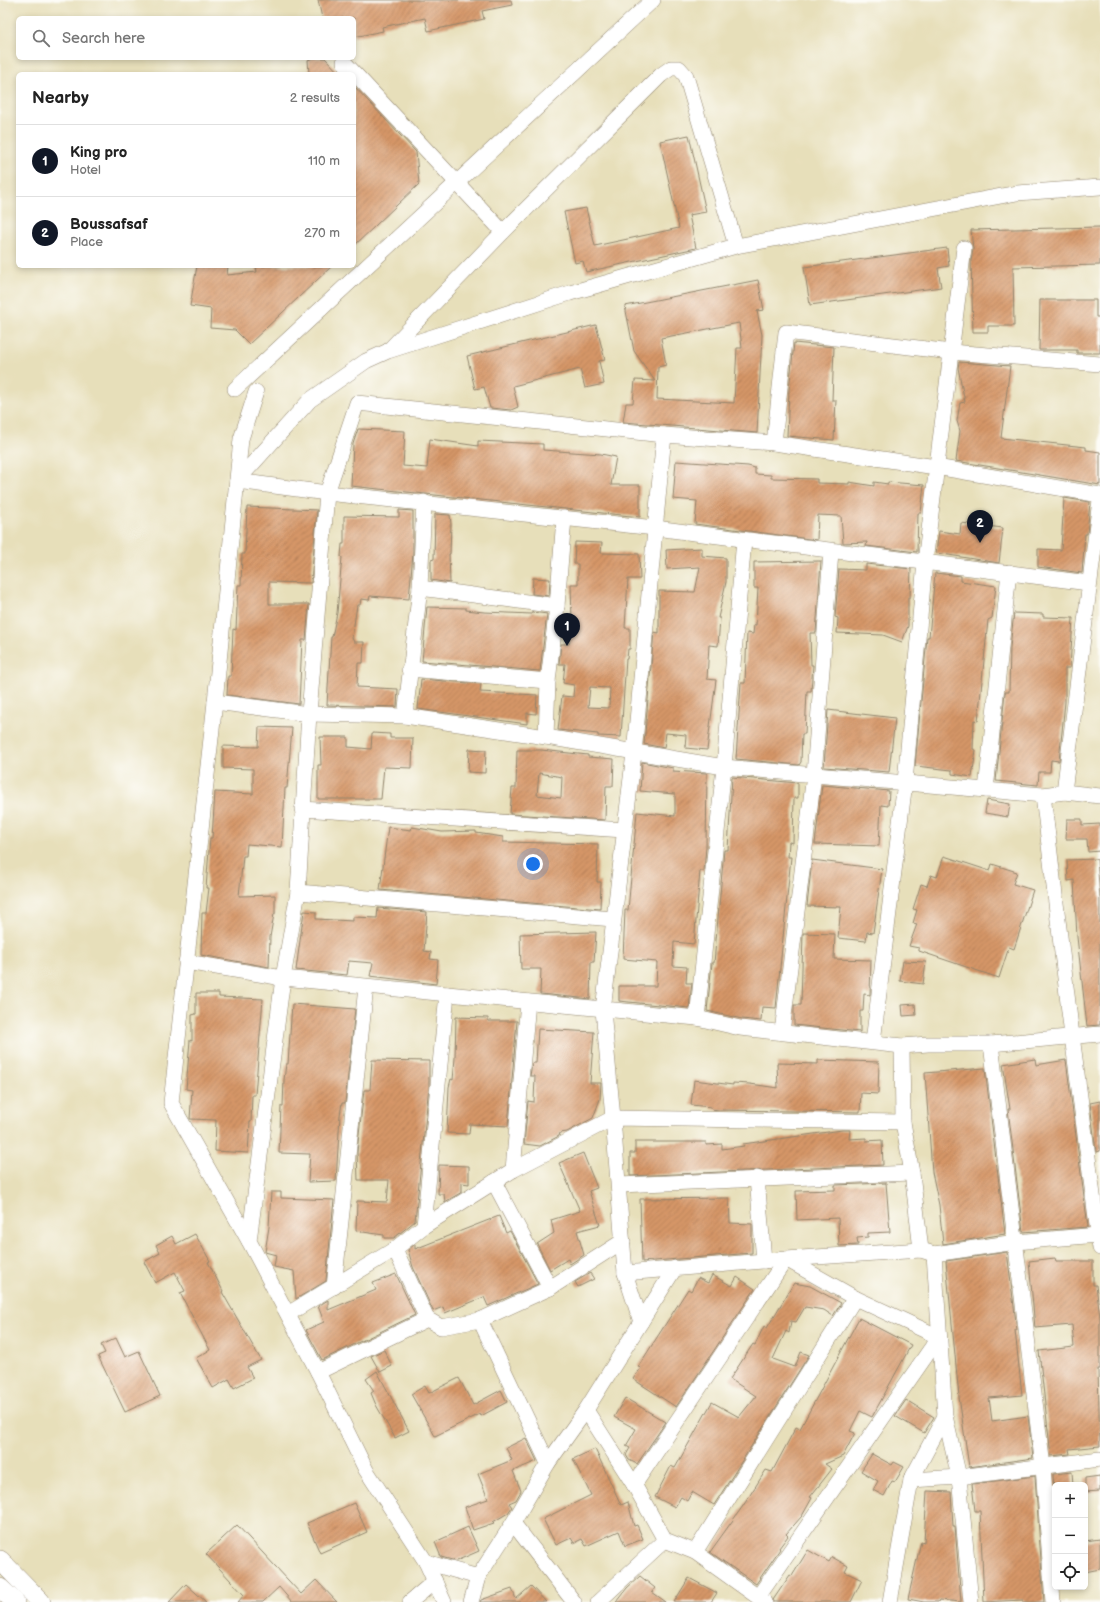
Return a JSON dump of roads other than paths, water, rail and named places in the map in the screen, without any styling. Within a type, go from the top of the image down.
[{"type":"main road","points":[[0,1560],[41,1602]]},
{"type":"main road","points":[[0,1588],[15,1602]]},
{"type":"street","points":[[235,389],[653,0]]},
{"type":"street","points":[[344,62],[353,72]]},
{"type":"street","points":[[388,351],[661,74],[671,68],[679,68],[686,76],[736,246]]},
{"type":"street","points":[[356,75],[504,232]]},
{"type":"street","points":[[237,481],[310,400],[366,361],[388,351],[570,293],[736,246],[1017,193],[1100,187]]},
{"type":"street","points":[[873,1042],[905,782],[925,562],[964,248]]},
{"type":"street","points":[[774,443],[786,332],[952,352],[1100,364]]},
{"type":"street","points":[[256,392],[240,438],[215,702],[171,1103],[249,1241],[288,1314],[366,1470],[426,1562],[444,1602]]},
{"type":"street","points":[[249,1241],[283,978],[298,892],[302,809],[327,493],[357,403],[664,435],[774,443],[936,467],[1100,495]]},
{"type":"street","points":[[641,1322],[625,1273],[619,1184],[603,1010],[634,753],[664,435]]},
{"type":"street","points":[[237,481],[327,493],[424,502],[655,528],[831,552],[1009,572],[1089,583]]},
{"type":"street","points":[[1064,792],[1100,500]]},
{"type":"street","points":[[405,716],[409,669],[420,588],[424,502]]},
{"type":"street","points":[[546,737],[548,681],[558,606],[564,518]]},
{"type":"street","points":[[697,1018],[724,767],[744,540]]},
{"type":"street","points":[[782,1032],[814,775],[831,552]]},
{"type":"street","points":[[986,790],[1009,572]]},
{"type":"street","points":[[420,588],[558,606]]},
{"type":"street","points":[[409,669],[548,681]]},
{"type":"street","points":[[215,702],[309,714],[405,716],[546,737],[724,767],[1043,795],[1064,792],[1100,796]]},
{"type":"street","points":[[625,1273],[786,1259],[928,1252],[1016,1242],[1099,1242],[1043,795]]},
{"type":"street","points":[[302,809],[624,830]]},
{"type":"street","points":[[298,892],[613,919]]},
{"type":"street","points":[[186,962],[283,978],[697,1018],[740,1028],[902,1046],[928,1044],[991,1044],[1100,1034]]},
{"type":"street","points":[[334,1287],[366,987]]},
{"type":"street","points":[[424,1226],[447,994]]},
{"type":"street","points":[[512,1170],[528,1002]]},
{"type":"street","points":[[991,1044],[1043,1466],[1053,1602]]},
{"type":"street","points":[[902,1046],[903,1122],[928,1252],[939,1337],[945,1416],[959,1478],[971,1602]]},
{"type":"street","points":[[288,1314],[395,1249],[424,1226],[512,1170],[613,1118],[903,1122]]},
{"type":"street","points":[[619,1184],[912,1173]]},
{"type":"street","points":[[757,1178],[764,1261]]},
{"type":"street","points":[[494,1182],[550,1288]]},
{"type":"street","points":[[395,1249],[427,1319],[441,1327],[480,1320],[550,1288],[623,1241]]},
{"type":"street","points":[[786,1259],[855,1298],[939,1337]]},
{"type":"street","points":[[634,1485],[786,1259]]},
{"type":"street","points":[[471,1602],[478,1577],[513,1523],[548,1463],[586,1410],[675,1268]]},
{"type":"street","points":[[695,1552],[855,1298]]},
{"type":"street","points":[[318,1372],[427,1319]]},
{"type":"street","points":[[480,1320],[548,1463]]},
{"type":"street","points":[[586,1410],[634,1485],[665,1540],[695,1552],[761,1599],[939,1337]]},
{"type":"street","points":[[890,1602],[911,1480],[945,1416]]},
{"type":"street","points":[[911,1480],[959,1478],[1100,1459]]},
{"type":"street","points":[[513,1523],[574,1602]]},
{"type":"street","points":[[604,1600],[665,1540]]},
{"type":"street","points":[[426,1562],[478,1577]]},
{"type":"street","points":[[410,1602],[435,1581]]},
{"type":"place","name":"Boussafsaf","points":[[980,543]]},
{"type":"place","name":"King pro","points":[[567,646]]}]
